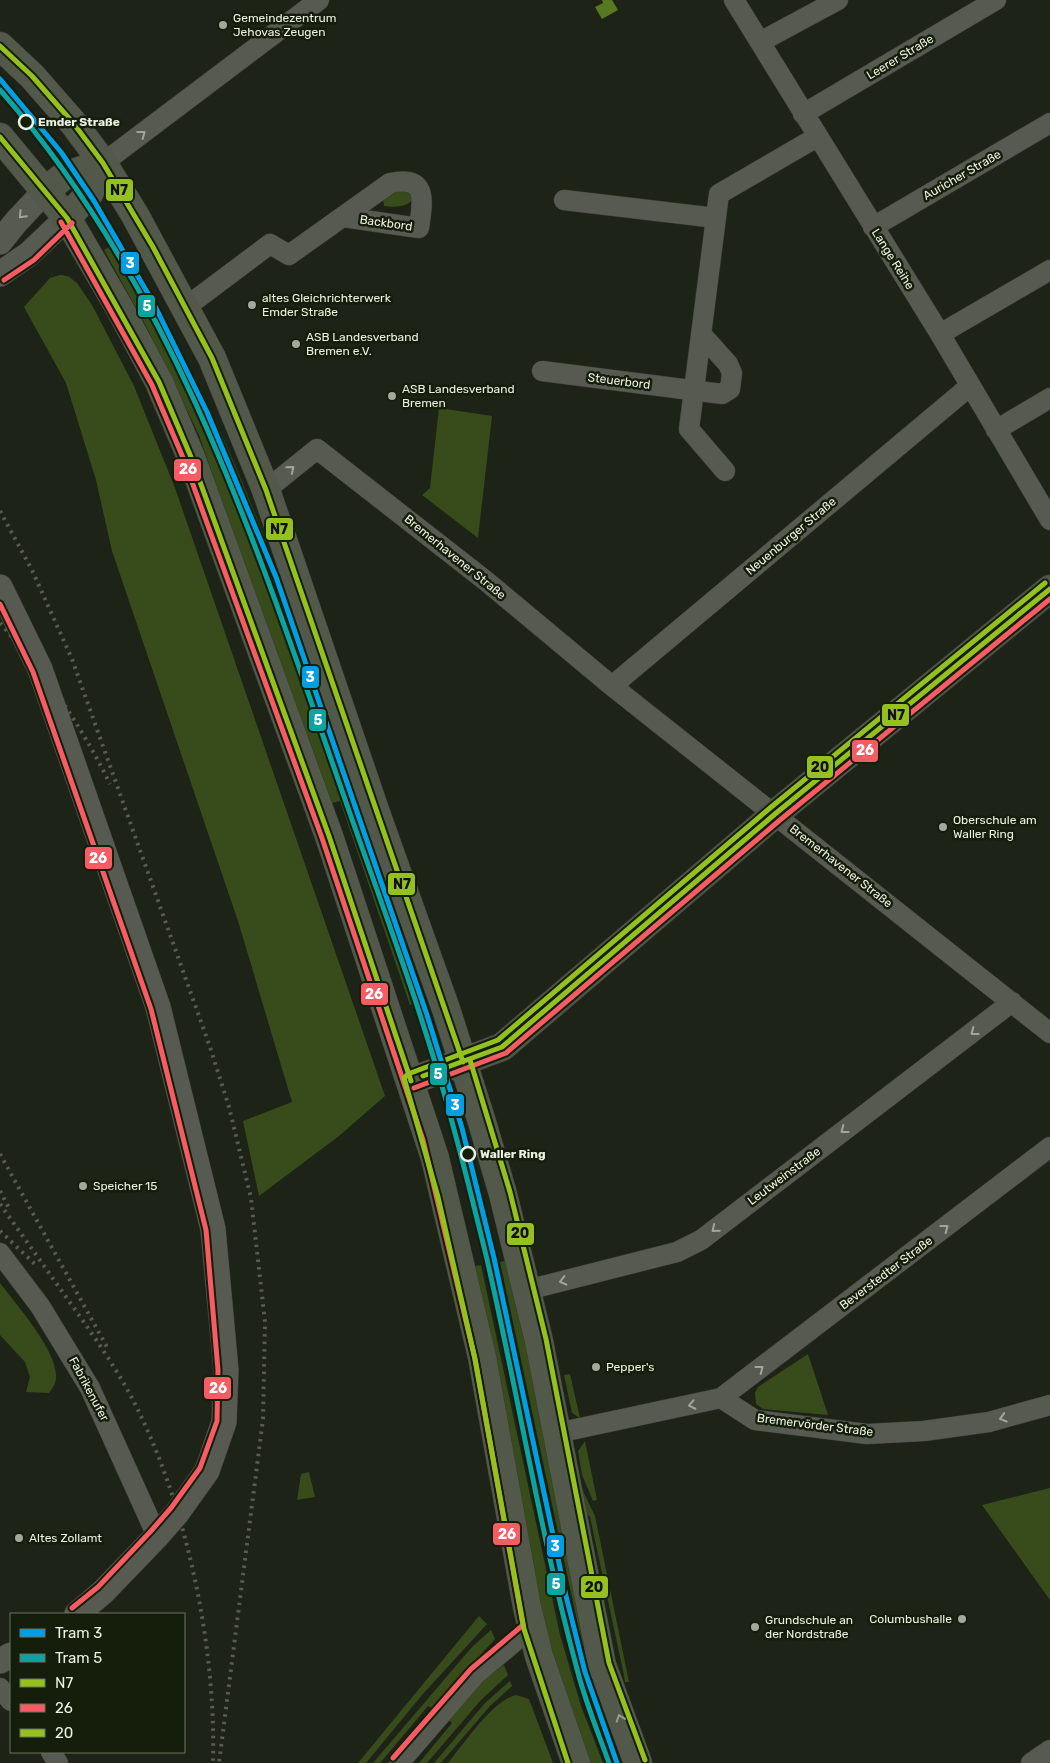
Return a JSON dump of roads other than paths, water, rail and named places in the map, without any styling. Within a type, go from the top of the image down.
[{"type":"main road","points":[[0,46],[32,76],[74,124],[103,163],[135,215],[212,358],[266,490],[463,1062],[503,1194],[527,1290],[602,1665],[638,1763]]},
{"type":"main road","points":[[0,137],[68,218],[159,382],[191,457],[329,836],[411,1081],[440,1176],[482,1357],[531,1628],[576,1763]]},
{"type":"main road","points":[[46,190],[64,176],[103,163]]},
{"type":"main road","points":[[68,218],[88,194],[103,163]]},
{"type":"main road","points":[[411,1081],[502,1047],[775,814],[1050,589]]},
{"type":"street","points":[[103,163],[319,0]]},
{"type":"street","name":"Lange Reihe","points":[[734,0],[940,334],[1050,520]]},
{"type":"street","points":[[760,42],[838,0]]},
{"type":"street","name":"Leerer Straße","points":[[803,114],[996,0]]},
{"type":"street","name":"Auricher Straße","points":[[873,227],[1050,123]]},
{"type":"street","points":[[724,471],[689,429],[719,194],[818,137]]},
{"type":"street","points":[[0,242],[46,190]]},
{"type":"street","points":[[564,200],[716,218]]},
{"type":"street","name":"Backbord","points":[[186,307],[270,244],[289,255],[343,217]]},
{"type":"street","points":[[0,274],[29,254],[68,218]]},
{"type":"street","points":[[940,334],[1050,270]]},
{"type":"street","name":"Steuerbord","points":[[542,371],[722,394],[730,389],[732,373],[728,364],[702,335]]},
{"type":"street","name":"Neuenburger Straße","points":[[612,686],[970,386]]},
{"type":"street","points":[[996,430],[1050,398]]},
{"type":"street","name":"Bremerhavener Straße","points":[[266,490],[317,449],[479,576],[612,686],[1050,1033]]},
{"type":"street","points":[[0,586],[40,670],[158,1008],[213,1229],[226,1370],[224,1422],[207,1471],[177,1513],[157,1536],[103,1592],[78,1613]]},
{"type":"street","name":"Leutweinstraße","points":[[527,1290],[677,1252],[701,1240],[1012,1002]]},
{"type":"street","name":"Beverstedter Straße","points":[[721,1398],[1050,1147]]},
{"type":"street","name":"Fabrikenufer","points":[[0,1253],[40,1306],[90,1388],[157,1536]]},
{"type":"street","points":[[557,1433],[721,1398]]},
{"type":"street","name":"Bremervörder Straße","points":[[721,1398],[755,1420],[867,1434],[924,1430],[989,1422],[1050,1405]]},
{"type":"street","points":[[399,1763],[476,1674],[531,1628]]},
{"type":"street","points":[[0,1688],[10,1701]]},
{"type":"street","points":[[1031,1763],[1050,1750]]},
{"type":"railway","points":[[0,511],[32,570],[72,659],[210,1047],[229,1107],[251,1198],[265,1322],[263,1419],[219,1763]]},
{"type":"railway","points":[[0,623],[47,681],[74,719],[110,784]]},
{"type":"railway","points":[[0,1154],[107,1347]]},
{"type":"railway","points":[[0,1191],[9,1208]]},
{"type":"railway","points":[[0,1204],[81,1318],[120,1377],[151,1439],[168,1482],[194,1575],[203,1622],[213,1716],[213,1761]]},
{"type":"railway","points":[[0,1231],[38,1267]]},
{"type":"tram line","name":"3","points":[[0,79],[61,152],[94,201],[154,304],[207,412],[276,577],[427,1015],[462,1128],[494,1258],[566,1596],[585,1672],[617,1763]]},
{"type":"tram line","name":"5","points":[[0,90],[61,166],[114,247],[161,331],[202,419],[240,508],[275,599],[400,956],[443,1089],[486,1255],[540,1515],[564,1618],[584,1693],[609,1763]]},
{"type":"place","name":"Gemeindezentrum Jehovas Zeugen","points":[[223,25]]},
{"type":"place","name":"Emder Straße","points":[[26,122]]},
{"type":"place","name":"altes Gleichrichterwerk Emder Straße","points":[[252,305]]},
{"type":"place","name":"ASB Landesverband Bremen e.V.","points":[[296,344]]},
{"type":"place","name":"ASB Landesverband Bremen","points":[[392,396]]},
{"type":"place","name":"Oberschule am Waller Ring","points":[[943,827]]},
{"type":"place","name":"Waller Ring","points":[[468,1154]]},
{"type":"place","name":"Speicher 15","points":[[83,1186]]},
{"type":"place","name":"Pepper's","points":[[596,1367]]},
{"type":"place","name":"Altes Zollamt","points":[[19,1538]]},
{"type":"place","name":"Columbushalle","points":[[962,1619]]},
{"type":"place","name":"Grundschule an der Nordstraße","points":[[755,1627]]}]
